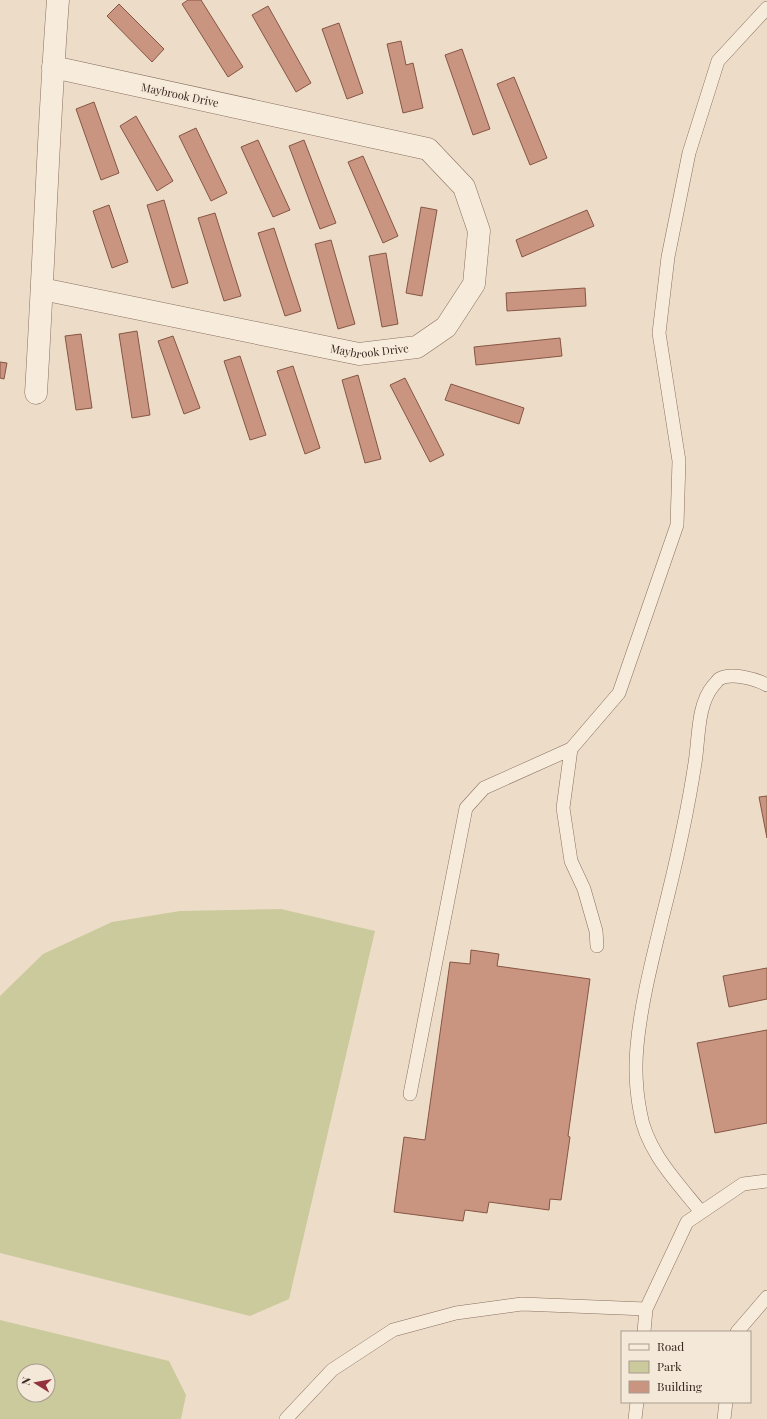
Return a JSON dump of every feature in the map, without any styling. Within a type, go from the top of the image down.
[{"type":"street","points":[[36,393],[53,67],[58,0]]},
{"type":"street","name":"Maybrook Drive","points":[[42,289],[359,354],[410,348],[417,347],[446,327],[474,284],[479,231],[464,186],[428,149],[53,67]]},
{"type":"lane","points":[[410,1094],[466,808],[484,788],[571,749],[619,694],[677,524],[679,461],[659,333],[668,257],[689,153],[718,61],[767,8]]},
{"type":"lane","points":[[701,1212],[660,1161],[648,1138],[640,1112],[636,1083],[636,1048],[641,1010],[681,838],[693,779],[702,707],[707,695],[720,679],[736,677],[755,680],[767,685]]},
{"type":"lane","points":[[571,749],[563,808],[572,860],[584,889],[596,931],[597,946]]},
{"type":"lane","points":[[644,1331],[646,1309],[687,1222],[742,1184],[767,1181]]},
{"type":"lane","points":[[738,1331],[767,1297]]},
{"type":"lane","points":[[286,1419],[332,1370],[394,1330],[456,1313],[522,1304],[646,1309]]},
{"type":"lane","points":[[635,1419],[637,1403]]},
{"type":"lane","points":[[724,1419],[726,1403]]},
{"type":"green space","points":[[281,909],[375,931],[289,1299],[250,1316],[0,1253],[0,996],[43,954],[112,922],[180,911]]},
{"type":"green space","points":[[0,1320],[169,1361],[186,1395],[181,1419],[0,1419]]},
{"type":"building","points":[[188,0],[201,0],[243,67],[228,77],[182,4]]},
{"type":"building","points":[[119,4],[164,49],[152,62],[107,16]]},
{"type":"building","points":[[268,6],[311,83],[296,92],[252,15]]},
{"type":"building","points":[[339,23],[363,93],[347,99],[322,29]]},
{"type":"building","points":[[401,41],[406,65],[413,63],[423,108],[403,113],[387,44]]},
{"type":"building","points":[[462,49],[490,129],[473,135],[445,55]]},
{"type":"building","points":[[514,77],[547,158],[530,165],[497,84]]},
{"type":"building","points":[[94,102],[119,173],[101,180],[76,109]]},
{"type":"building","points":[[136,116],[173,181],[157,191],[120,126]]},
{"type":"building","points":[[196,128],[227,193],[211,201],[179,136]]},
{"type":"building","points":[[258,140],[290,210],[273,217],[241,147]]},
{"type":"building","points":[[304,140],[336,223],[320,229],[289,146]]},
{"type":"building","points":[[363,156],[398,236],[383,243],[348,162]]},
{"type":"building","points":[[164,200],[188,283],[172,288],[147,205]]},
{"type":"building","points":[[109,205],[128,262],[112,268],[93,211]]},
{"type":"building","points":[[421,207],[437,210],[422,296],[406,293]]},
{"type":"building","points":[[587,210],[594,226],[522,257],[516,240]]},
{"type":"building","points":[[215,213],[241,296],[224,301],[198,218]]},
{"type":"building","points":[[274,228],[301,311],[285,316],[258,233]]},
{"type":"building","points":[[331,240],[355,324],[338,329],[315,244]]},
{"type":"building","points":[[386,253],[398,324],[382,327],[369,256]]},
{"type":"building","points":[[585,288],[586,306],[507,311],[506,293]]},
{"type":"building","points":[[137,331],[150,415],[132,418],[119,334]]},
{"type":"building","points":[[81,334],[92,408],[76,410],[65,336]]},
{"type":"building","points":[[173,336],[200,408],[184,414],[158,341]]},
{"type":"building","points":[[560,338],[562,356],[476,365],[474,347]]},
{"type":"building","points":[[240,356],[266,435],[250,440],[224,361]]},
{"type":"building","points":[[0,362],[7,363],[4,379],[0,378]]},
{"type":"building","points":[[293,366],[320,448],[305,454],[277,371]]},
{"type":"building","points":[[358,375],[381,459],[365,463],[342,380]]},
{"type":"building","points":[[405,378],[444,455],[430,462],[390,385]]},
{"type":"building","points":[[451,384],[524,408],[519,424],[445,400]]},
{"type":"building","points":[[767,796],[767,838],[759,797]]},
{"type":"building","points":[[471,950],[499,954],[497,966],[590,979],[568,1136],[570,1137],[561,1200],[550,1199],[549,1210],[489,1202],[487,1213],[465,1210],[463,1221],[394,1212],[404,1137],[425,1140],[450,962],[470,964]]},
{"type":"building","points":[[767,968],[767,999],[729,1007],[723,976]]},
{"type":"building","points":[[767,1030],[767,1123],[715,1133],[697,1043]]}]
